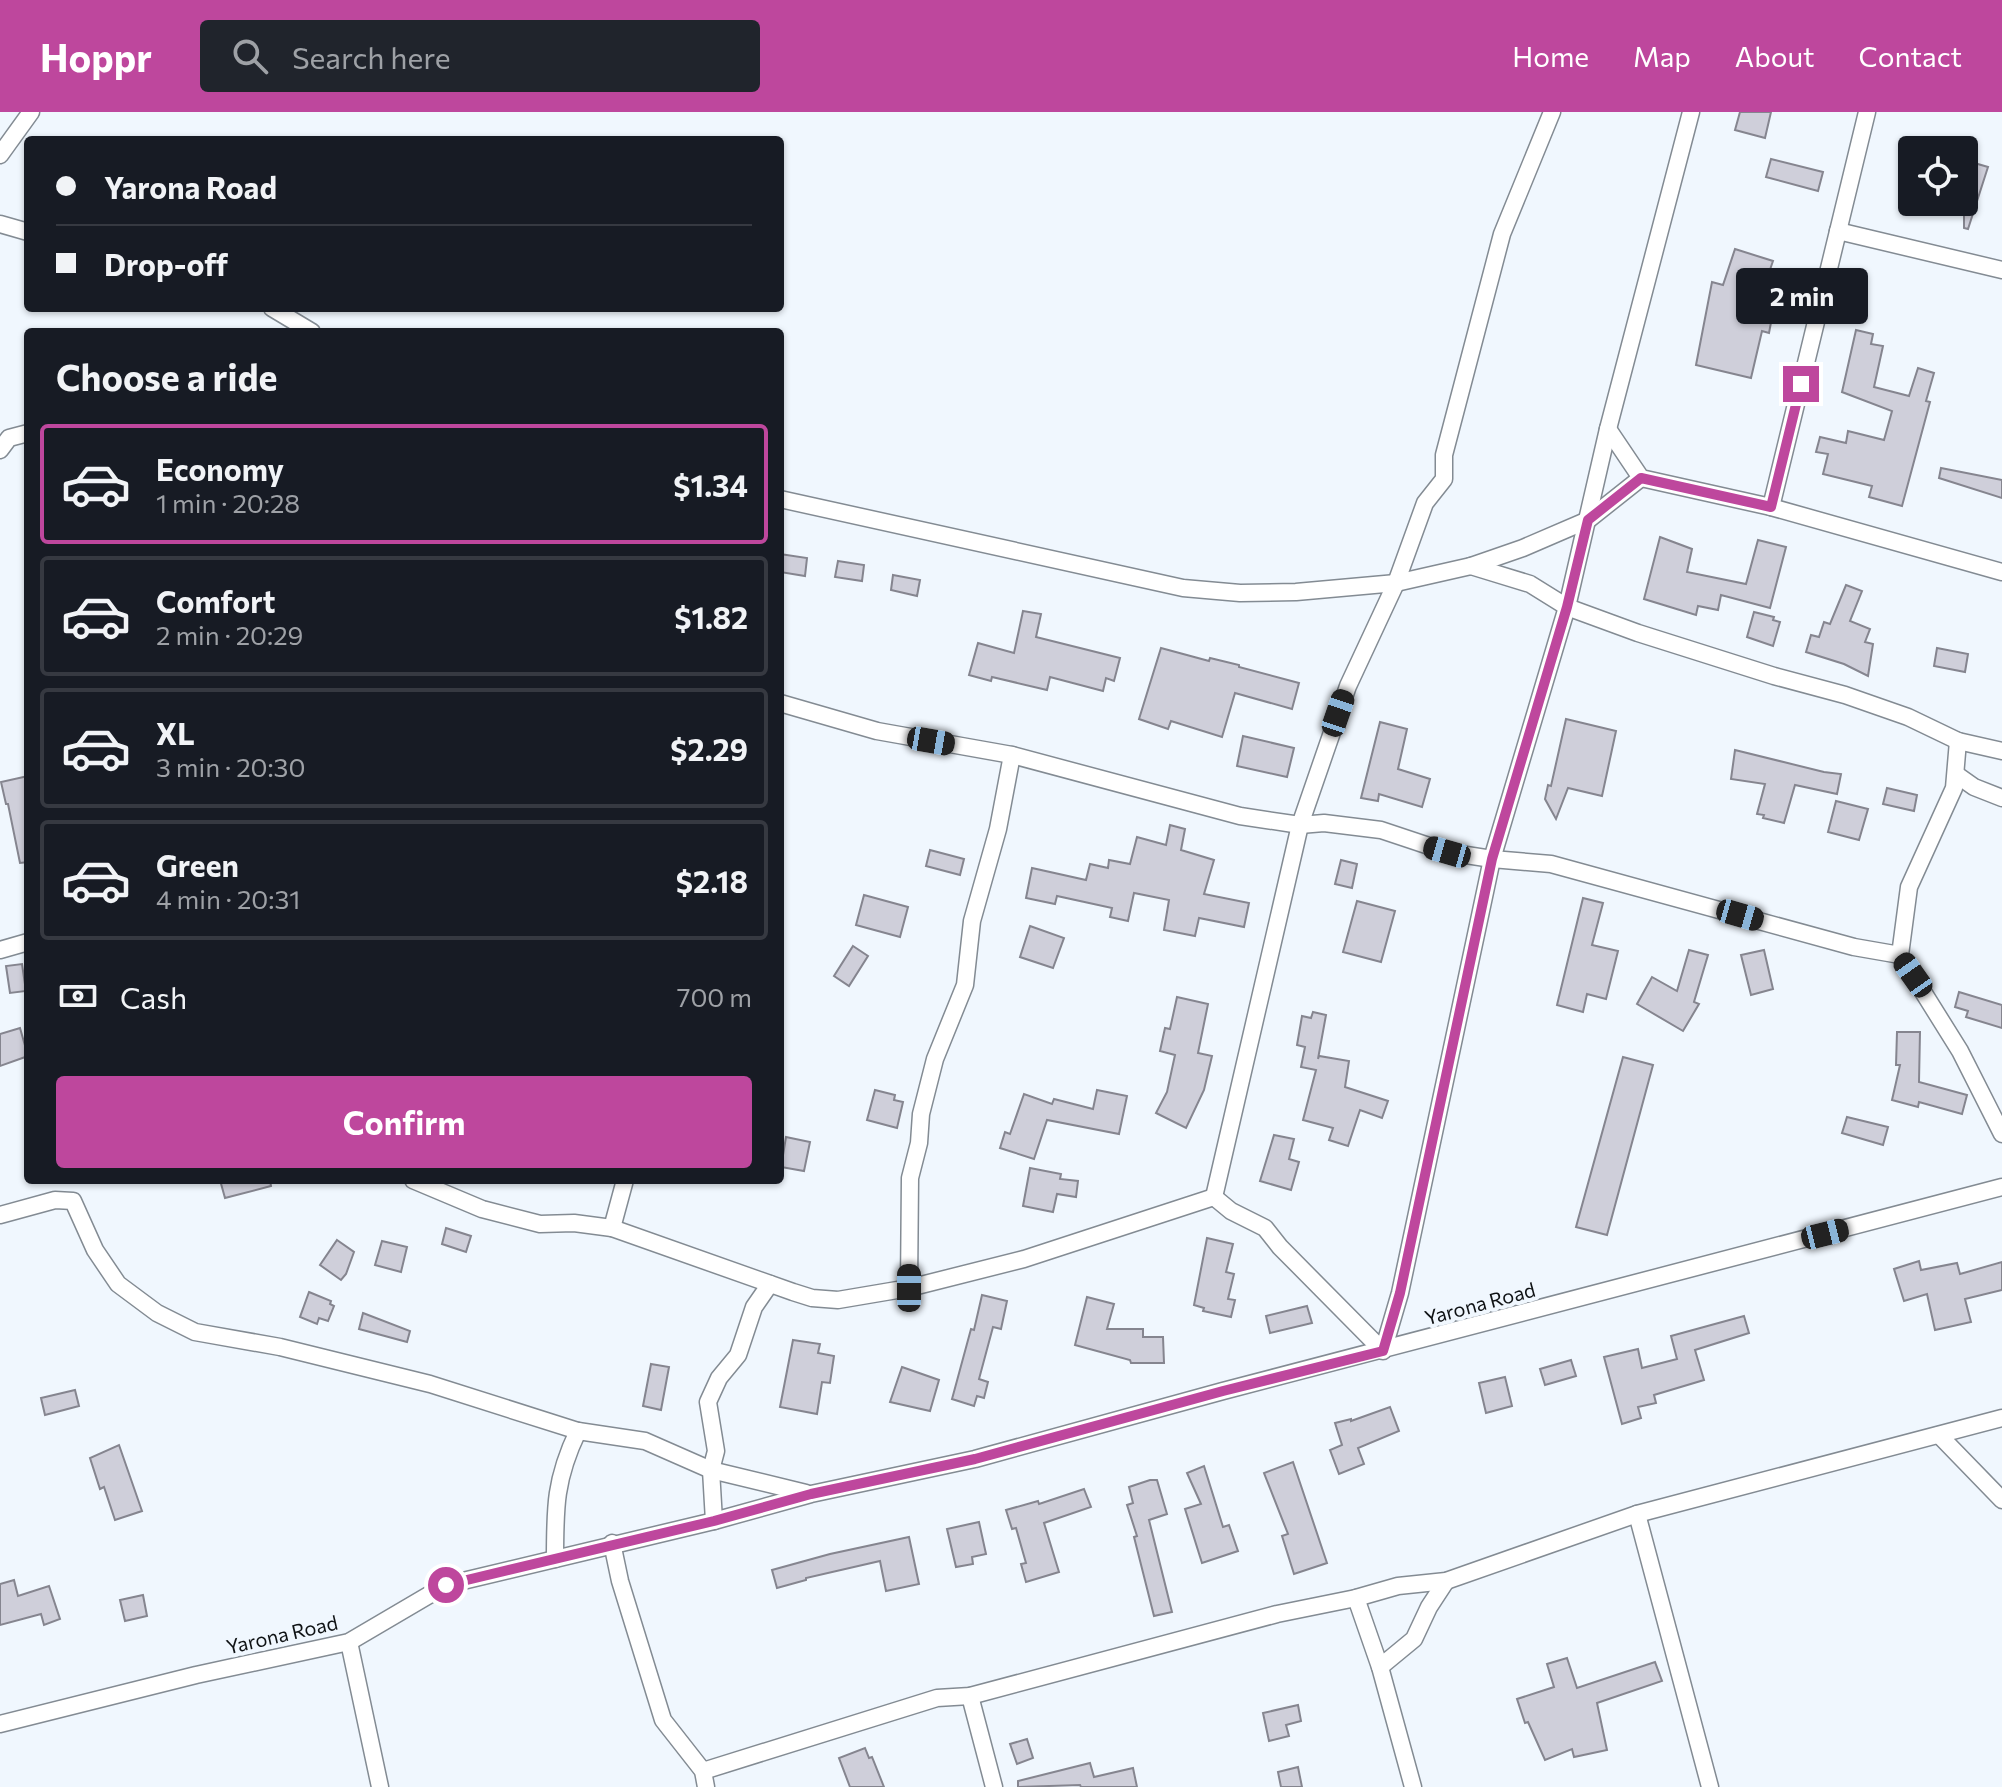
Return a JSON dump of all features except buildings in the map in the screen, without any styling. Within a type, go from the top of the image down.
[{"type":"street","points":[[0,155],[31,112]]},
{"type":"street","points":[[1214,1197],[1300,825],[1348,686],[1396,583],[1425,503],[1444,479],[1444,455],[1502,234],[1552,112]]},
{"type":"street","points":[[1214,1197],[1231,1211],[1265,1228],[1383,1351],[1400,1293],[1492,859],[1567,607],[1608,429],[1691,112]]},
{"type":"street","points":[[1771,507],[1867,112]]},
{"type":"street","points":[[0,224],[24,231]]},
{"type":"street","points":[[1838,231],[2002,270]]},
{"type":"street","points":[[279,312],[305,328]]},
{"type":"street","points":[[1608,429],[1641,478],[1771,507],[2002,572]]},
{"type":"street","points":[[0,450],[9,438],[24,434]]},
{"type":"street","points":[[784,500],[1183,588],[1240,593],[1282,592],[1396,583],[1471,566],[1588,520],[1641,478]]},
{"type":"street","points":[[1471,566],[1530,584],[1567,607],[1638,633],[1845,695],[1908,717],[1958,741],[2002,751]]},
{"type":"street","points":[[784,704],[877,731],[1012,755],[1240,816],[1300,825],[1324,823],[1381,830],[1447,852],[1551,864],[1854,947],[1900,955]]},
{"type":"street","points":[[1958,741],[1954,788],[1909,887],[1900,955],[1960,1051],[2002,1134]]},
{"type":"street","points":[[909,1288],[910,1178],[919,1143],[921,1114],[935,1059],[965,985],[972,921],[998,829],[1012,755]]},
{"type":"street","points":[[1957,775],[1974,787],[2002,798]]},
{"type":"street","points":[[0,950],[24,943]]},
{"type":"street","points":[[423,1184],[482,1209],[540,1224],[574,1223],[612,1228],[812,1298],[838,1300],[909,1288],[1024,1259],[1214,1197]]},
{"type":"street","points":[[612,1228],[624,1184]]},
{"type":"street","name":"Yarona Road","points":[[0,1724],[196,1675],[349,1642],[446,1585],[714,1521],[811,1494],[975,1459],[2002,1187]]},
{"type":"street","points":[[0,1215],[55,1200],[73,1201],[95,1250],[118,1284],[157,1313],[195,1332],[280,1347],[430,1384],[578,1431],[645,1441],[711,1470],[811,1494]]},
{"type":"street","points":[[714,1521],[711,1470],[716,1451],[708,1402],[719,1378],[738,1355],[754,1307],[770,1284]]},
{"type":"street","points":[[612,1543],[620,1581],[663,1720],[704,1779],[937,1698],[970,1696],[1277,1614],[1398,1586],[1446,1581],[1637,1514],[2002,1418],[2002,1425]]},
{"type":"street","points":[[555,1559],[556,1505],[564,1462],[578,1431]]},
{"type":"street","points":[[1939,1435],[2002,1500]]},
{"type":"street","points":[[1637,1514],[1710,1787]]},
{"type":"street","points":[[1380,1667],[1414,1639],[1446,1581]]},
{"type":"street","points":[[1356,1598],[1380,1667],[1413,1787]]},
{"type":"street","points":[[349,1642],[380,1787]]},
{"type":"street","points":[[970,1696],[994,1787]]},
{"type":"route","points":[[446,1585],[714,1521],[811,1494],[975,1459],[1383,1351],[1400,1293],[1492,859],[1567,607],[1588,520],[1641,478],[1771,507],[1801,384]]}]
